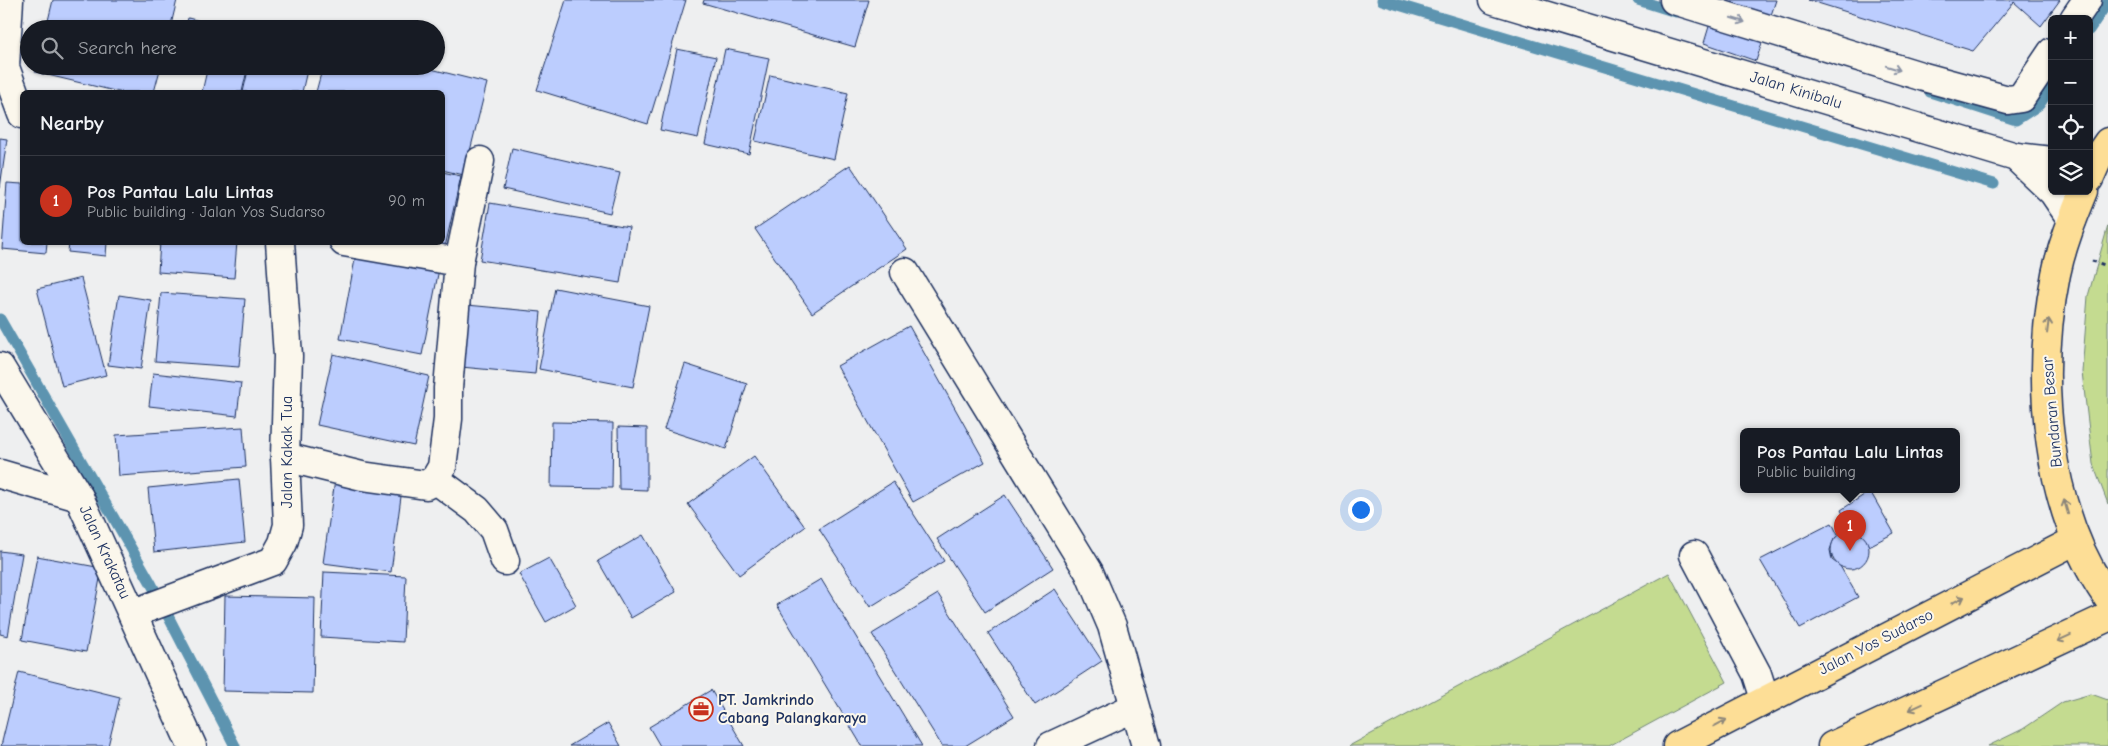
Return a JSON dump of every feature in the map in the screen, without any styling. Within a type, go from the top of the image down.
[{"type":"main road","points":[[2093,167],[2099,149]]},
{"type":"main road","name":"Bundaran Besar","points":[[2082,195],[2072,220],[2056,272],[2047,330],[2045,367],[2053,462],[2076,540],[2108,598]]},
{"type":"main road","name":"Jalan Yos Sudarso","points":[[1677,746],[2076,540]]},
{"type":"main road","points":[[1832,746],[2108,617]]},
{"type":"street","points":[[9,0],[5,67],[20,108]]},
{"type":"street","points":[[1674,0],[1924,77],[2008,100],[2020,98],[2048,58]]},
{"type":"street","points":[[2077,15],[2087,0]]},
{"type":"street","name":"Jalan Kinibalu","points":[[1510,2],[2016,157],[2053,192],[2072,220]]},
{"type":"street","points":[[2016,157],[2048,161]]},
{"type":"street","points":[[285,456],[362,476],[426,485],[435,479],[442,467],[448,419],[448,388],[459,262],[480,161]]},
{"type":"street","name":"Jalan Kakak Tua","points":[[142,611],[272,561],[283,543],[288,525],[285,456],[288,356],[280,245]]},
{"type":"street","points":[[361,245],[459,262]]},
{"type":"street","points":[[905,272],[1089,572],[1112,626],[1146,746]]},
{"type":"street","name":"Jalan Krakatau","points":[[0,367],[79,497],[142,611],[192,746]]},
{"type":"street","points":[[0,474],[79,497]]},
{"type":"street","points":[[435,479],[483,516],[494,530],[505,561]]},
{"type":"street","points":[[1694,555],[1757,674],[1765,699]]},
{"type":"street","points":[[1051,746],[1134,708]]},
{"type":"path","points":[[2086,260],[2108,266]]},
{"type":"green space","points":[[2108,226],[2108,504],[2093,464],[2082,372],[2088,296]]},
{"type":"green space","points":[[1669,573],[1727,682],[1609,746],[1349,746]]},
{"type":"green space","points":[[2091,694],[2108,700],[2108,746],[1988,746],[2023,729],[2063,702]]},
{"type":"building","points":[[53,0],[177,0],[172,20],[48,20]]},
{"type":"building","points":[[566,0],[686,0],[648,124],[537,90]]},
{"type":"building","points":[[704,0],[869,0],[855,47],[703,3]]},
{"type":"building","points":[[1717,0],[1776,0],[1756,61],[1704,43]]},
{"type":"building","points":[[1808,0],[2060,0],[2041,26],[2014,2],[1973,51]]},
{"type":"building","points":[[677,49],[716,57],[698,138],[660,130]]},
{"type":"building","points":[[725,49],[769,58],[749,154],[705,144]]},
{"type":"building","points":[[445,72],[487,83],[464,175],[445,171],[445,90],[317,90],[321,75],[445,75]]},
{"type":"building","points":[[48,75],[159,75],[155,90],[111,90]]},
{"type":"building","points":[[206,75],[246,75],[242,90],[202,90]]},
{"type":"building","points":[[247,75],[306,75],[302,90],[243,90]]},
{"type":"building","points":[[770,75],[848,93],[834,159],[755,141]]},
{"type":"building","points":[[0,138],[7,139],[0,188]]},
{"type":"building","points":[[512,148],[620,173],[610,213],[503,189]]},
{"type":"building","points":[[850,165],[907,249],[812,313],[755,229]]},
{"type":"building","points":[[445,173],[461,176],[445,247],[437,245],[445,245]]},
{"type":"building","points":[[7,183],[20,184],[20,245],[47,245],[46,253],[2,249]]},
{"type":"building","points":[[490,203],[629,227],[620,283],[480,260]]},
{"type":"building","points":[[69,245],[107,245],[106,256],[68,252]]},
{"type":"building","points":[[160,245],[237,245],[234,278],[158,272]]},
{"type":"building","points":[[356,254],[439,269],[422,355],[340,339]]},
{"type":"building","points":[[81,278],[106,375],[62,386],[37,289]]},
{"type":"building","points":[[555,288],[649,306],[633,387],[539,369]]},
{"type":"building","points":[[161,293],[245,299],[239,367],[155,361]]},
{"type":"building","points":[[119,295],[151,300],[141,369],[108,365]]},
{"type":"building","points":[[467,305],[541,312],[535,374],[461,367]]},
{"type":"building","points":[[909,326],[985,462],[913,502],[837,366]]},
{"type":"building","points":[[333,354],[429,376],[414,446],[317,425]]},
{"type":"building","points":[[685,364],[747,384],[726,449],[664,429]]},
{"type":"building","points":[[153,373],[241,383],[237,416],[149,406]]},
{"type":"building","points":[[552,422],[613,423],[612,488],[551,487]]},
{"type":"building","points":[[243,427],[246,467],[119,476],[116,435]]},
{"type":"building","points":[[618,427],[647,428],[647,490],[619,489]]},
{"type":"building","points":[[754,456],[805,527],[739,575],[688,504]]},
{"type":"building","points":[[239,479],[245,542],[154,552],[148,488]]},
{"type":"building","points":[[335,480],[402,489],[391,572],[323,563]]},
{"type":"building","points":[[893,482],[944,561],[870,607],[819,529]]},
{"type":"building","points":[[1867,493],[1871,493],[1894,533],[1869,546],[1862,535],[1851,531],[1841,510]]},
{"type":"building","points":[[1005,495],[1053,568],[985,612],[937,539]]},
{"type":"building","points":[[1832,523],[1838,535],[1834,539],[1830,550],[1832,560],[1840,566],[1858,597],[1800,628],[1760,560]]},
{"type":"building","points":[[1850,531],[1864,536],[1869,550],[1864,564],[1850,569],[1836,564],[1831,550],[1836,536]]},
{"type":"building","points":[[643,535],[676,592],[631,618],[598,561]]},
{"type":"building","points":[[0,551],[22,554],[8,636],[0,634]]},
{"type":"building","points":[[37,556],[102,568],[86,652],[22,640]]},
{"type":"building","points":[[549,558],[576,605],[546,622],[519,574]]},
{"type":"building","points":[[324,572],[406,576],[403,642],[321,637]]},
{"type":"building","points":[[821,579],[922,746],[862,746],[777,605]]},
{"type":"building","points":[[1055,589],[1102,661],[1035,705],[988,633]]},
{"type":"building","points":[[938,594],[1014,716],[965,746],[942,746],[872,634]]},
{"type":"building","points":[[225,596],[315,598],[313,693],[223,691]]},
{"type":"building","points":[[19,672],[120,697],[108,746],[1,746]]},
{"type":"building","name":"PT. Jamkrindo Cabang Palangkaraya","points":[[711,690],[744,746],[660,746],[649,727]]},
{"type":"building","points":[[608,723],[621,746],[569,746]]},
{"type":"waterway","points":[[1382,0],[1994,184]]},
{"type":"waterway","points":[[1638,0],[1676,12]]},
{"type":"waterway","points":[[2093,24],[2108,2]]},
{"type":"waterway","points":[[1930,92],[2016,120],[2039,105],[2048,92]]},
{"type":"waterway","points":[[0,319],[151,583],[235,746]]},
{"type":"place","name":"Pos Pantau Lalu Lintas","points":[[1850,551]]},
{"type":"place","name":"PT. Jamkrindo Cabang Palangkaraya","points":[[701,709]]}]
